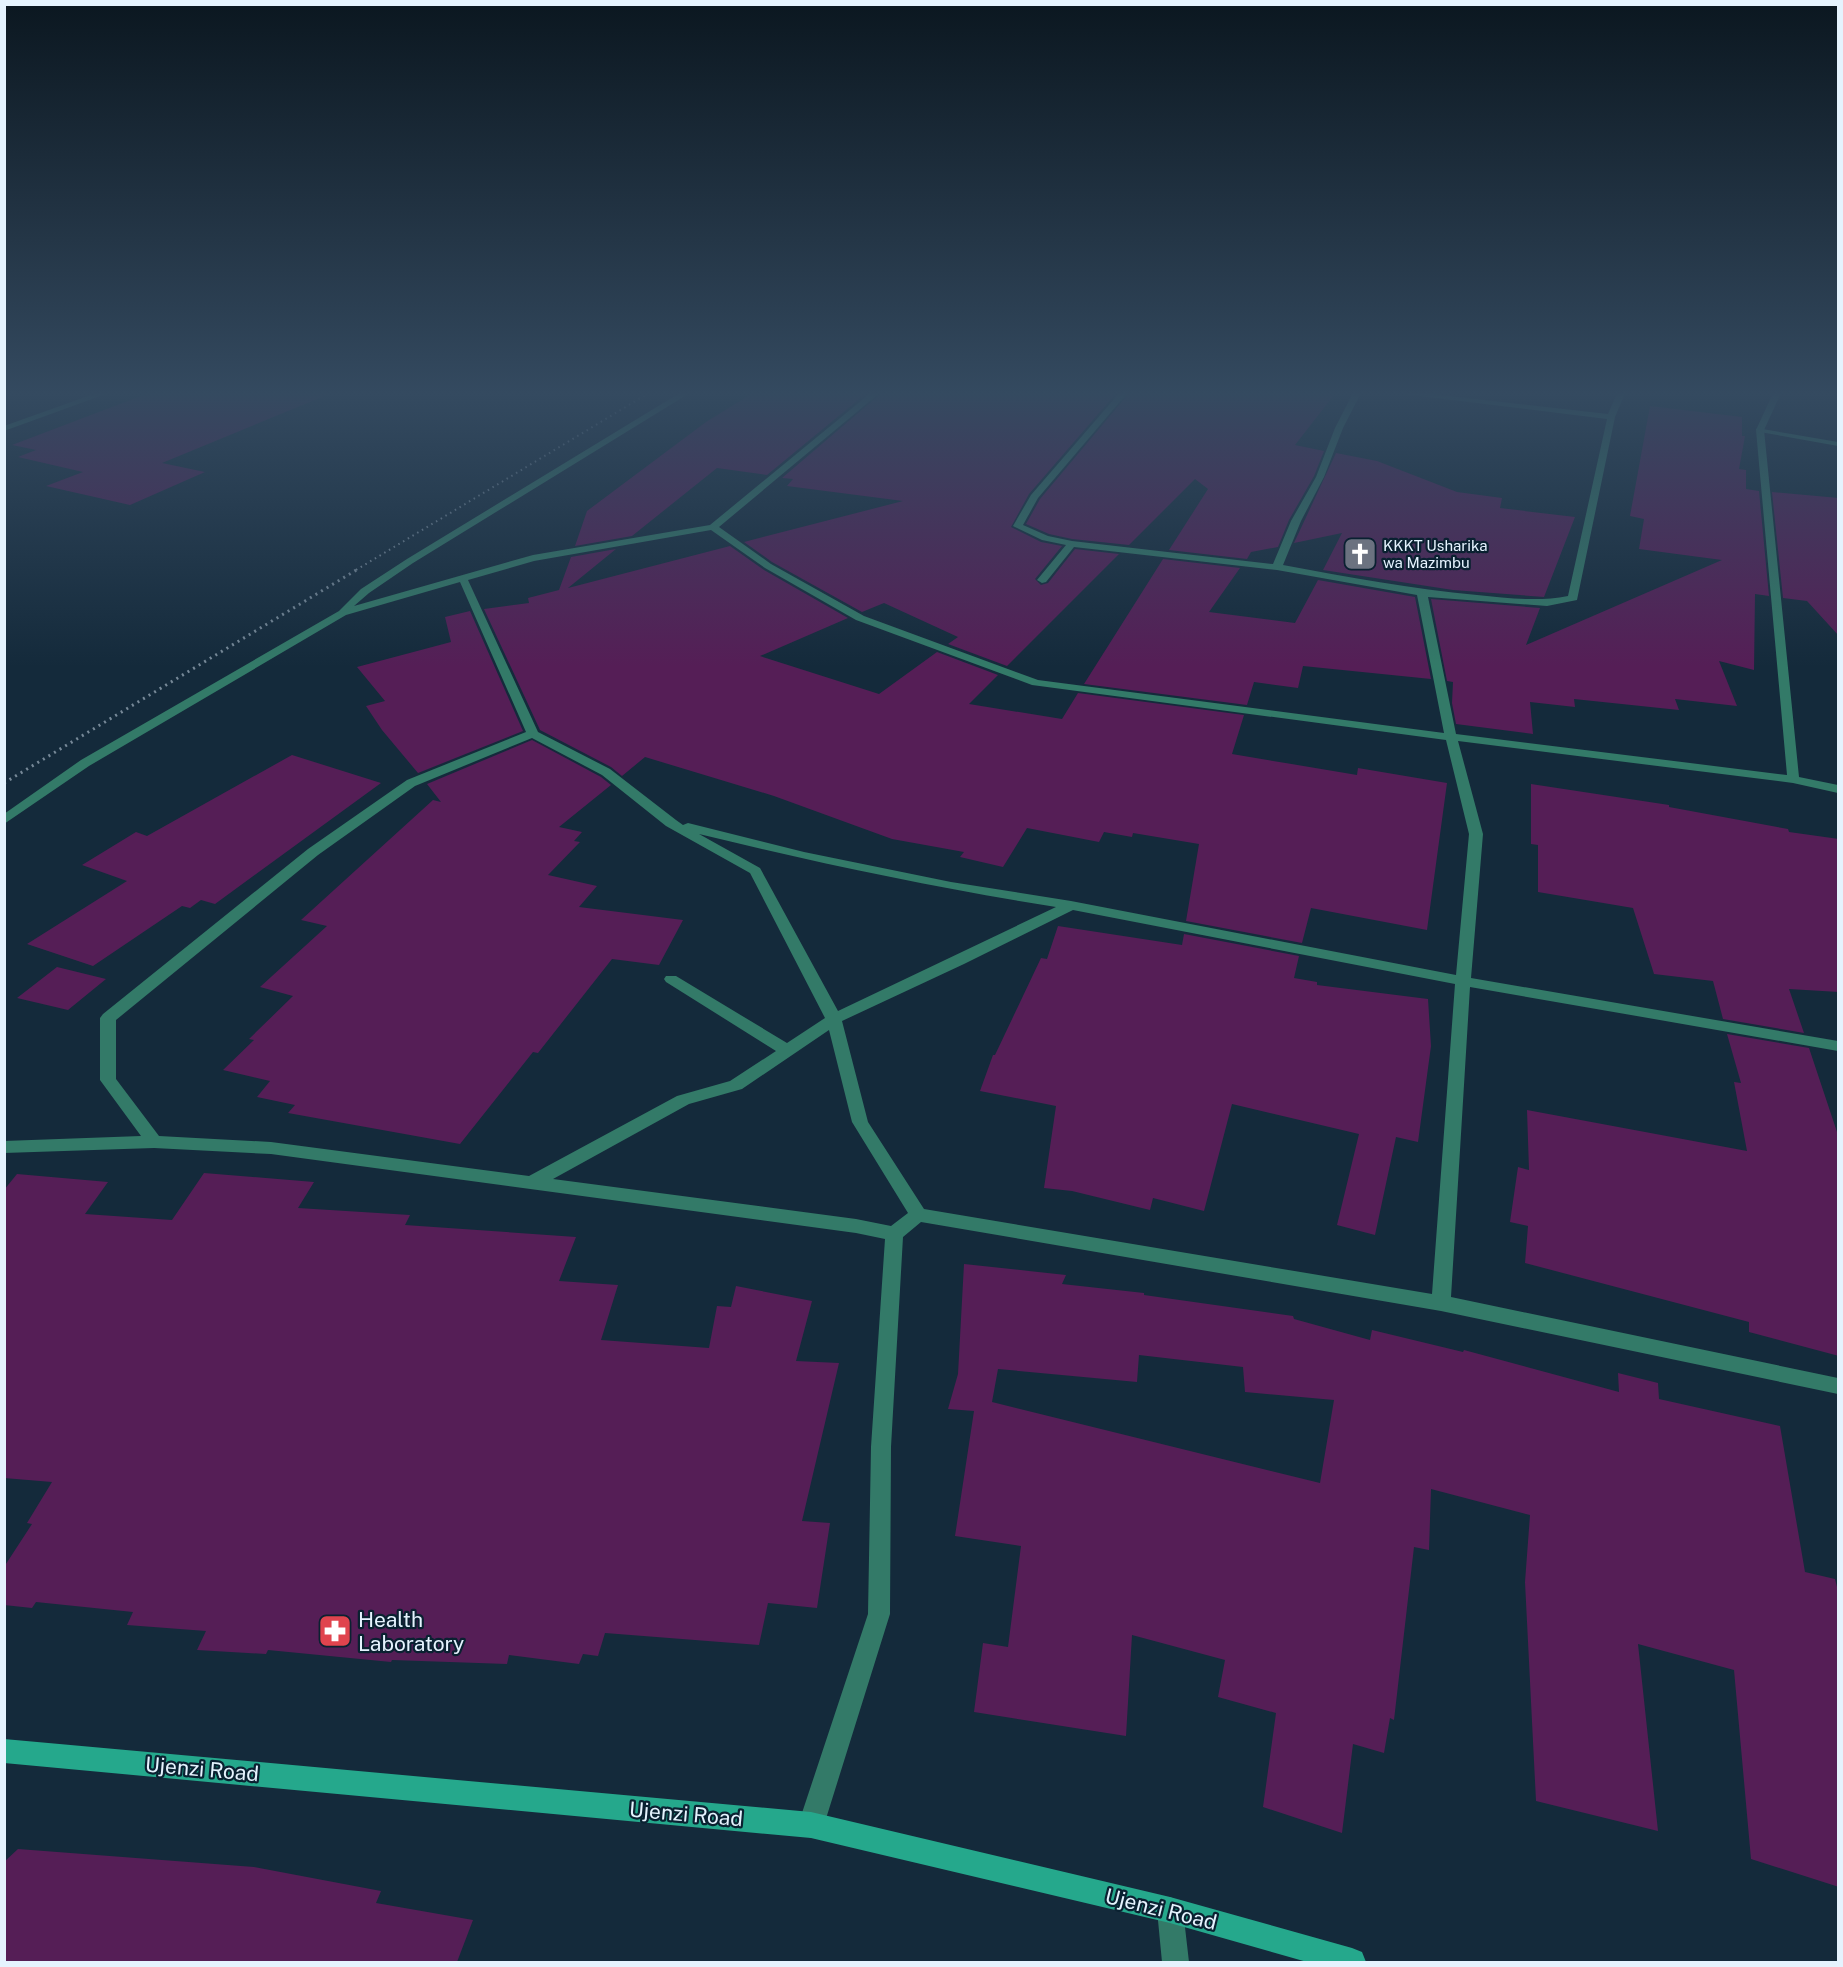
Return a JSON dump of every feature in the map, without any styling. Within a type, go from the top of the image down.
[{"type":"street","points":[[4,820],[85,763],[342,613],[365,591],[410,561],[539,483]]},
{"type":"street","points":[[342,613],[533,558],[713,527],[767,483]]},
{"type":"street","points":[[1046,483],[1034,497],[1018,526],[1045,538],[1072,544],[1277,567],[1422,593],[1547,603],[1573,598],[1597,483]]},
{"type":"street","points":[[1277,567],[1296,521],[1317,483]]},
{"type":"street","points":[[1765,483],[1794,769],[1792,779]]},
{"type":"street","points":[[713,527],[768,566],[860,618],[1036,683],[1792,779],[1839,789]]},
{"type":"street","points":[[1042,580],[1072,544]]},
{"type":"street","points":[[461,578],[533,734],[606,772],[670,823],[755,871],[834,1019],[860,1122],[918,1215]]},
{"type":"street","points":[[1422,593],[1451,737],[1476,834],[1463,981],[1441,1303]]},
{"type":"street","points":[[154,1142],[108,1080],[108,1018],[313,852],[411,783],[533,734]]},
{"type":"street","points":[[670,823],[804,856],[940,884],[1071,905],[1463,981],[1839,1046]]},
{"type":"street","points":[[533,1182],[683,1100],[736,1084],[834,1019],[959,961],[1071,905]]},
{"type":"street","points":[[671,979],[788,1051]]},
{"type":"street","points":[[4,1148],[154,1142],[271,1148],[856,1226],[894,1234]]},
{"type":"street","points":[[811,1826],[879,1614],[881,1448],[894,1234],[918,1215],[1441,1303],[1839,1386]]},
{"type":"street","name":"Ujenzi Road","points":[[4,1750],[811,1826],[1170,1910],[1352,1962]]},
{"type":"street","points":[[1170,1910],[1176,1962]]},
{"type":"building","points":[[54,483],[180,483],[130,505],[46,486]]},
{"type":"building","points":[[625,483],[699,483],[632,536],[575,546],[587,511]]},
{"type":"building","points":[[790,483],[1039,483],[1029,494],[1011,527],[1041,542],[1062,546],[1035,579],[1041,585],[1048,583],[1075,549],[1119,554],[1007,666],[948,644],[958,637],[884,603],[862,612],[772,562],[744,542],[903,501],[787,486]]},
{"type":"building","points":[[1054,483],[1191,483],[1129,545],[1072,539],[1049,534],[1026,524],[1040,499]]},
{"type":"building","points":[[1200,483],[1310,483],[1289,520],[1278,547],[1251,552],[1247,559],[1169,550],[1208,489]]},
{"type":"building","points":[[1322,483],[1433,483],[1457,492],[1502,498],[1500,508],[1575,517],[1544,597],[1453,590],[1323,570],[1342,533],[1294,543]]},
{"type":"building","points":[[1636,483],[1746,483],[1746,489],[1759,491],[1769,596],[1755,594],[1754,670],[1719,661],[1737,706],[1675,699],[1679,710],[1574,699],[1575,707],[1530,702],[1533,734],[1456,724],[1452,703],[1453,682],[1447,681],[1431,599],[1540,608],[1526,645],[1722,560],[1639,549],[1644,519],[1630,516]]},
{"type":"building","points":[[1772,492],[1839,498],[1839,636],[1807,601],[1783,598]]},
{"type":"building","points":[[730,546],[764,570],[848,618],[760,656],[879,694],[937,652],[998,675],[969,704],[1062,719],[1078,693],[1244,715],[1232,754],[1357,775],[1358,768],[1447,783],[1427,930],[1311,908],[1302,943],[1186,921],[1199,844],[1133,833],[1132,837],[1104,832],[1099,842],[1027,828],[1003,867],[960,857],[964,852],[892,839],[774,796],[645,757],[622,776],[611,767],[540,730],[484,609],[529,603],[528,598],[559,590],[571,557],[616,549],[568,588]]},
{"type":"building","points":[[1163,559],[1240,568],[1209,612],[1295,623],[1318,580],[1415,597],[1431,679],[1303,666],[1298,688],[1254,682],[1247,705],[1084,684]]},
{"type":"building","points":[[470,611],[523,731],[418,773],[382,730],[366,706],[385,701],[357,667],[451,642],[445,617]]},
{"type":"building","points":[[532,740],[601,777],[611,785],[559,827],[582,832],[574,841],[580,842],[548,875],[597,886],[579,907],[683,920],[659,965],[612,959],[538,1053],[533,1052],[460,1144],[288,1113],[295,1105],[257,1097],[270,1081],[223,1070],[254,1040],[249,1039],[293,996],[260,987],[327,926],[301,920],[433,800],[441,802],[427,784]]},
{"type":"building","points":[[292,755],[381,783],[215,904],[201,900],[190,908],[182,906],[93,966],[27,944],[127,881],[82,865],[136,832],[147,836]]},
{"type":"building","points":[[1531,784],[1669,805],[1669,807],[1788,829],[1789,832],[1839,839],[1839,992],[1789,989],[1804,1033],[1723,1019],[1713,981],[1654,974],[1633,908],[1538,892],[1538,845],[1531,844]]},
{"type":"building","points":[[1058,926],[1182,945],[1184,934],[1299,956],[1294,978],[1317,982],[1317,985],[1428,999],[1431,1046],[1418,1142],[1396,1137],[1375,1235],[1337,1225],[1359,1134],[1232,1104],[1204,1211],[1153,1198],[1150,1210],[1072,1191],[1044,1188],[1056,1106],[980,1091],[993,1055],[1041,958],[1047,959]]},
{"type":"building","points":[[57,967],[106,979],[68,1010],[17,998]]},
{"type":"building","points":[[1727,1034],[1809,1048],[1839,1138],[1839,1356],[1749,1332],[1749,1322],[1525,1263],[1528,1226],[1510,1222],[1518,1167],[1529,1170],[1527,1110],[1747,1151],[1734,1082],[1741,1083]]},
{"type":"building","points":[[204,1173],[314,1182],[298,1208],[410,1215],[405,1225],[576,1237],[559,1281],[618,1285],[601,1340],[709,1348],[717,1306],[731,1307],[736,1286],[812,1301],[796,1361],[839,1363],[802,1521],[830,1523],[817,1608],[768,1603],[759,1645],[605,1633],[598,1656],[583,1654],[579,1664],[509,1655],[507,1664],[392,1660],[391,1662],[268,1650],[266,1654],[197,1650],[206,1631],[127,1625],[133,1612],[36,1602],[32,1608],[4,1605],[4,1567],[32,1524],[27,1523],[52,1482],[4,1478],[4,1190],[17,1174],[108,1182],[85,1214],[172,1220]]},
{"type":"building","points":[[964,1264],[1066,1275],[1062,1284],[1144,1293],[1144,1295],[1293,1316],[1294,1319],[1370,1340],[1372,1330],[1463,1352],[1464,1350],[1619,1392],[1618,1373],[1658,1383],[1659,1399],[1780,1426],[1805,1572],[1835,1579],[1839,1595],[1839,1887],[1751,1859],[1734,1670],[1638,1644],[1658,1831],[1536,1801],[1525,1582],[1530,1515],[1431,1489],[1429,1550],[1414,1547],[1394,1720],[1390,1718],[1384,1753],[1353,1744],[1342,1833],[1263,1807],[1276,1713],[1218,1697],[1225,1660],[1132,1635],[1126,1736],[974,1712],[983,1643],[1008,1647],[1021,1546],[955,1536],[974,1411],[948,1409],[958,1374]],"holes":[[[1139,1355],[1243,1367],[1245,1392],[1334,1400],[1320,1483],[992,1402],[998,1369],[1137,1382]]]},
{"type":"building","points":[[18,1849],[254,1867],[381,1891],[376,1903],[473,1920],[457,1962],[4,1962],[4,1862]]},
{"type":"railway","points":[[356,570],[500,483]]},
{"type":"railway","points":[[4,783],[358,569]]},
{"type":"place","name":"KKKT Usharika wa Mazimbu","points":[[1360,554]]},
{"type":"place","name":"Health Laboratory","points":[[335,1631]]}]
